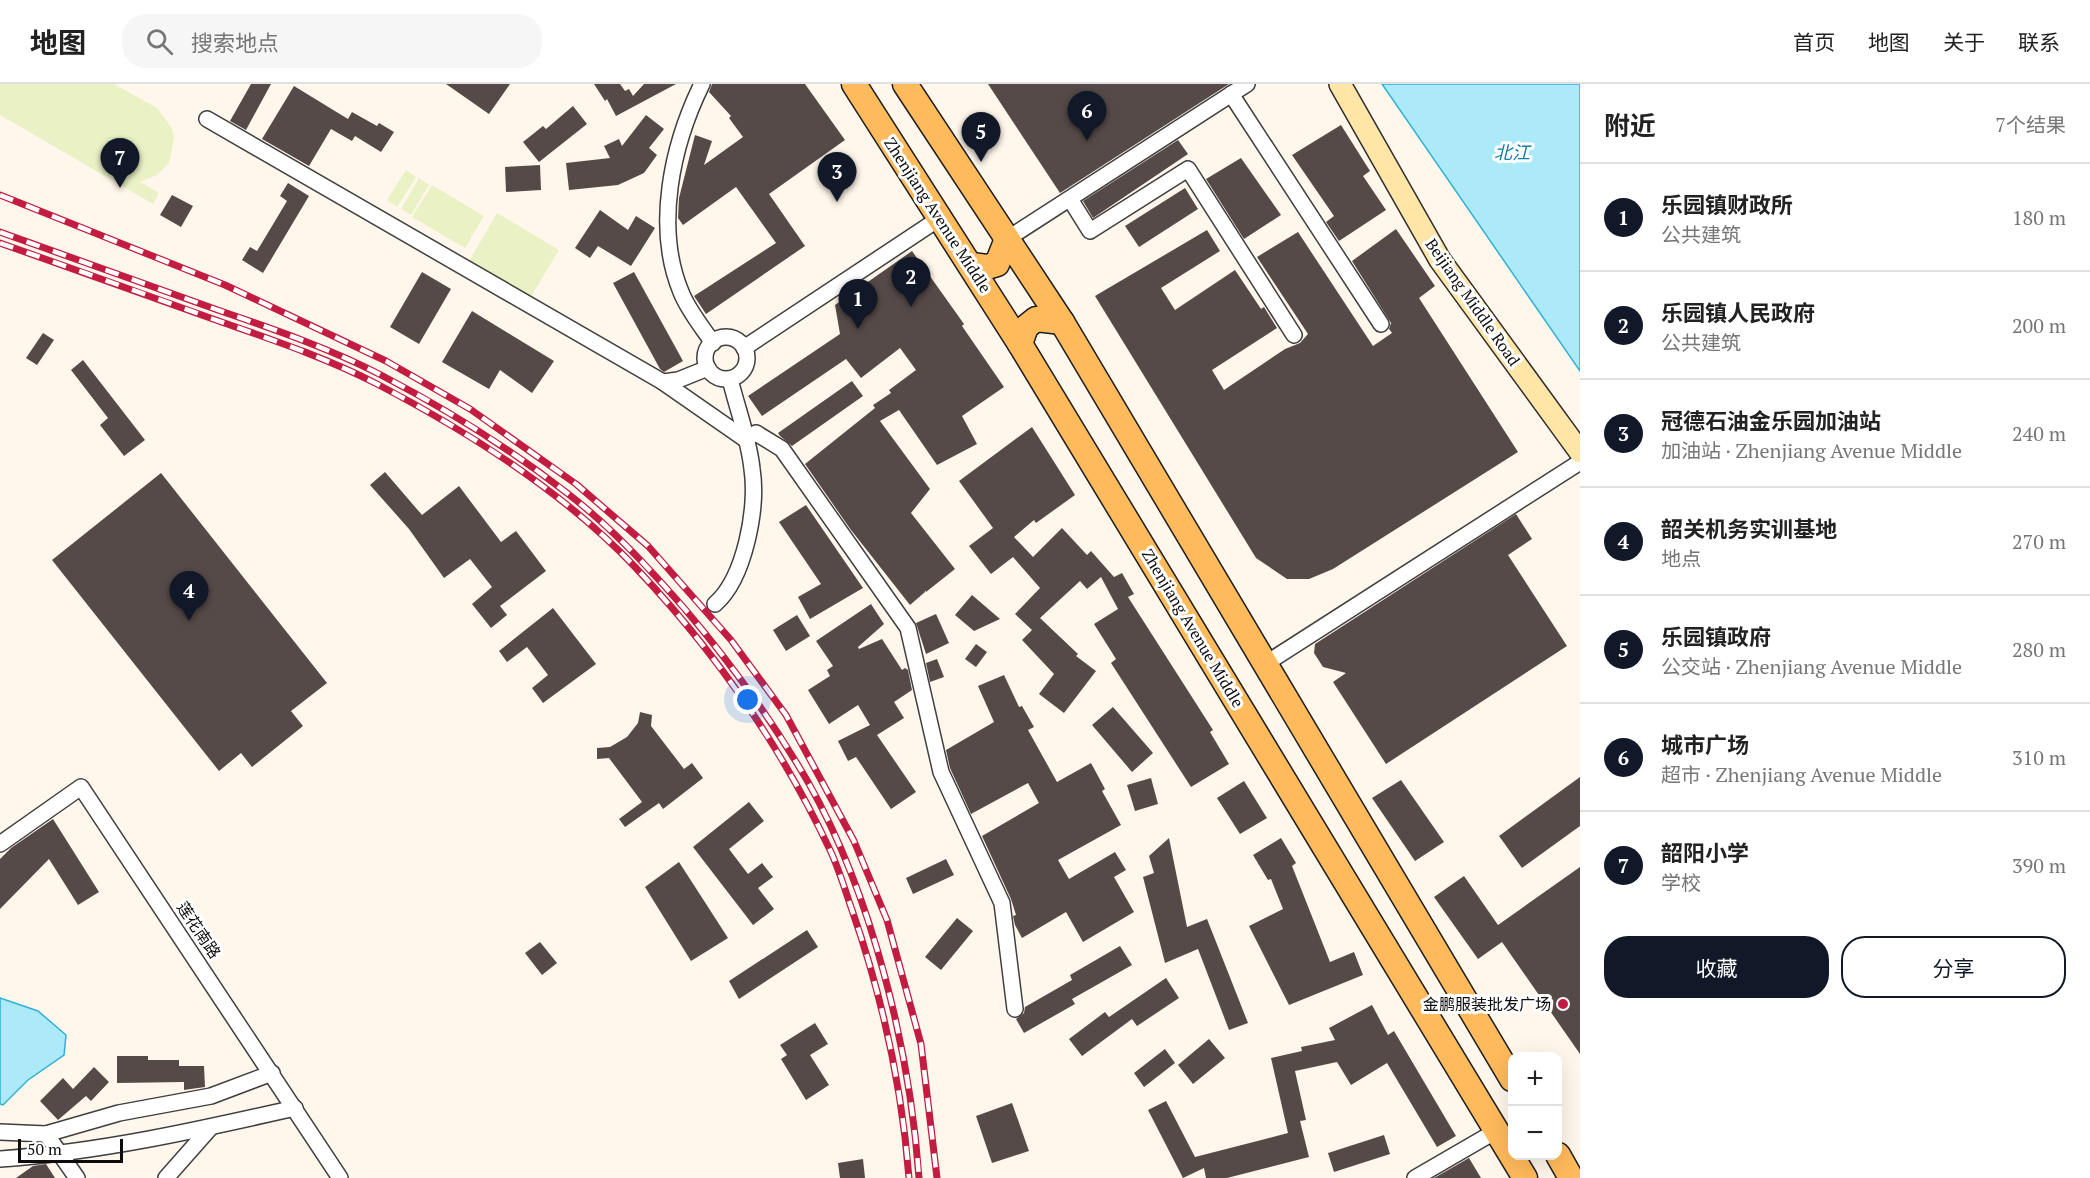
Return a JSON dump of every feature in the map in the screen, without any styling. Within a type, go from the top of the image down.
[{"type":"main road","name":"Zhenjiang Avenue Middle","points":[[854,84],[1020,344],[1525,1178]]},
{"type":"main road","points":[[905,84],[1062,322],[1508,1072]]},
{"type":"main road","points":[[971,265],[987,267],[997,264],[1007,239]]},
{"type":"main road","points":[[1020,344],[1026,327],[1035,319],[1062,322]]},
{"type":"main road","points":[[1560,1160],[1571,1178]]},
{"type":"street","points":[[702,84],[687,117],[673,164],[669,237],[681,292],[713,343]]},
{"type":"street","points":[[1007,239],[1247,84]]},
{"type":"street","name":"Beijiang Middle Road","points":[[1340,84],[1440,260],[1580,452]]},
{"type":"street","points":[[1232,94],[1381,324]]},
{"type":"street","points":[[207,119],[663,382],[745,439]]},
{"type":"street","points":[[1070,199],[1090,231],[1188,169],[1294,335]]},
{"type":"street","points":[[744,348],[940,218]]},
{"type":"street","points":[[719,339],[733,339],[744,348],[747,354],[745,367],[741,373],[730,379],[717,377],[708,368],[706,355],[713,343],[719,339]]},
{"type":"street","points":[[663,382],[678,380],[708,368]]},
{"type":"street","points":[[715,604],[725,595],[739,572],[752,506],[753,470],[730,379]]},
{"type":"street","points":[[745,439],[756,433],[783,449],[908,628],[941,772],[1002,903],[1015,1009]]},
{"type":"street","points":[[1265,664],[1580,462]]},
{"type":"street","name":"莲花南路","points":[[0,844],[81,787],[340,1178]]},
{"type":"street","points":[[0,1132],[46,1134],[119,1113],[211,1096],[272,1073]]},
{"type":"street","points":[[0,1159],[61,1155],[211,1127],[295,1108]]},
{"type":"street","points":[[166,1178],[211,1127]]},
{"type":"street","points":[[1416,1178],[1496,1131]]},
{"type":"street","points":[[46,1134],[77,1178]]},
{"type":"green space","points":[[0,84],[114,84],[157,108],[171,127],[174,136],[169,163],[157,175],[140,182],[159,193],[153,204],[0,115]]},
{"type":"green space","points":[[406,170],[416,177],[397,207],[387,200]]},
{"type":"green space","points":[[419,178],[429,185],[411,215],[401,209]]},
{"type":"green space","points":[[432,185],[484,216],[465,248],[412,217]]},
{"type":"green space","points":[[497,213],[559,250],[531,297],[469,261]]},
{"type":"water","name":"北江","points":[[1382,84],[1580,84],[1580,371]]},
{"type":"water","points":[[0,998],[38,1011],[66,1035],[64,1055],[28,1080],[3,1105],[0,1104]]},
{"type":"building","points":[[251,84],[271,84],[246,130],[230,121]]},
{"type":"building","points":[[446,84],[510,84],[489,114]]},
{"type":"building","points":[[594,84],[620,84],[625,91],[629,89],[633,96],[644,84],[676,84],[616,116],[607,99],[605,101]]},
{"type":"building","points":[[712,84],[805,84],[845,140],[769,194],[805,246],[706,314],[694,296],[776,243],[736,187],[683,225],[678,218],[679,198],[695,135],[712,141],[704,165],[743,137],[729,118],[731,116],[709,92]]},
{"type":"building","points":[[988,84],[1229,84],[1060,193]]},
{"type":"building","points":[[294,86],[348,119],[352,112],[377,126],[379,123],[394,132],[381,152],[355,136],[352,141],[331,129],[309,166],[262,139]]},
{"type":"building","points":[[573,106],[587,124],[539,162],[523,142],[543,126],[546,129]]},
{"type":"building","points":[[646,115],[664,129],[649,148],[657,155],[644,173],[618,185],[569,190],[566,163],[610,158],[604,146],[619,139],[622,146]]},
{"type":"building","points":[[1341,125],[1370,171],[1363,176],[1386,210],[1339,241],[1326,222],[1334,216],[1292,155]]},
{"type":"building","points":[[1178,140],[1188,154],[1093,218],[1083,201]]},
{"type":"building","points":[[1241,158],[1281,215],[1244,239],[1206,179]]},
{"type":"building","points":[[540,165],[541,190],[506,192],[505,167]]},
{"type":"building","points":[[288,183],[309,196],[263,273],[242,260],[250,247],[257,251],[287,201],[280,196]]},
{"type":"building","points":[[1185,188],[1198,209],[1139,247],[1125,226]]},
{"type":"building","points":[[172,195],[193,206],[181,227],[160,215]]},
{"type":"building","points":[[600,210],[628,230],[636,216],[655,228],[631,266],[598,246],[590,258],[575,248]]},
{"type":"building","points":[[1396,229],[1435,286],[1419,298],[1518,452],[1333,569],[1309,579],[1287,579],[1256,558],[1095,296],[1207,230],[1220,251],[1161,288],[1175,310],[1235,270],[1261,309],[1264,307],[1277,328],[1212,370],[1224,390],[1285,349],[1300,343],[1308,334],[1257,257],[1298,232],[1373,346],[1392,333],[1389,329],[1391,323],[1352,261]]},
{"type":"building","points":[[912,251],[964,324],[962,326],[1004,387],[962,416],[977,444],[937,465],[899,410],[880,421],[930,489],[911,513],[955,569],[926,592],[925,590],[910,605],[851,530],[805,464],[875,408],[873,405],[891,393],[889,390],[916,370],[900,348],[861,378],[846,359],[762,416],[748,396],[840,334],[835,305]]},
{"type":"building","points":[[422,272],[451,289],[419,344],[390,327]]},
{"type":"building","points":[[634,272],[683,361],[664,372],[660,369],[613,283]]},
{"type":"building","points":[[472,311],[554,361],[532,393],[500,370],[489,389],[442,362]]},
{"type":"building","points":[[43,333],[54,340],[37,365],[26,358]]},
{"type":"building","points":[[83,360],[145,440],[124,456],[100,425],[108,418],[71,370]]},
{"type":"building","points":[[852,381],[863,396],[792,446],[780,436],[778,433]]},
{"type":"building","points":[[1032,427],[1075,495],[1036,523],[1034,520],[1014,537],[1033,557],[1062,528],[1087,555],[1091,551],[1114,577],[1122,573],[1134,594],[1128,597],[1213,730],[1210,732],[1229,764],[1191,787],[1111,663],[1116,659],[1094,624],[1118,609],[1101,577],[1087,589],[1080,581],[1040,618],[1078,654],[1076,656],[1096,671],[1064,713],[1039,694],[1054,674],[1022,640],[1032,630],[1015,614],[1040,588],[1013,557],[991,574],[969,546],[993,528],[959,481]]},
{"type":"building","points":[[385,472],[422,515],[459,486],[501,542],[516,531],[546,571],[500,606],[507,615],[491,628],[472,604],[492,587],[470,559],[444,578],[409,529],[370,485]]},
{"type":"building","points":[[161,473],[327,683],[291,711],[303,726],[252,767],[241,753],[219,771],[52,560]]},
{"type":"building","points":[[806,505],[863,588],[810,619],[798,597],[821,584],[779,522]]},
{"type":"building","points":[[1516,514],[1532,539],[1508,555],[1567,646],[1386,764],[1333,682],[1346,673],[1323,667],[1314,653],[1315,644]]},
{"type":"building","points":[[972,595],[1000,619],[974,631],[955,615]]},
{"type":"building","points":[[871,604],[884,624],[858,647],[859,649],[882,639],[902,670],[905,668],[908,670],[912,690],[894,702],[904,718],[877,735],[916,792],[891,809],[856,757],[848,761],[838,741],[870,725],[858,705],[829,724],[808,690],[830,676],[827,670],[833,666],[816,641]]},
{"type":"building","points":[[553,608],[596,664],[543,703],[532,688],[548,675],[527,647],[507,662],[499,651]]},
{"type":"building","points":[[936,614],[949,643],[926,654],[916,623]]},
{"type":"building","points":[[797,615],[810,636],[786,651],[773,630]]},
{"type":"building","points":[[976,644],[987,652],[976,667],[965,659]]},
{"type":"building","points":[[937,659],[944,677],[930,682],[926,663]]},
{"type":"building","points":[[1004,675],[1019,707],[1022,706],[1034,727],[1028,730],[1057,782],[1091,763],[1105,789],[1102,791],[1121,825],[1058,860],[1069,879],[1115,852],[1126,870],[1114,877],[1134,912],[1083,942],[1066,912],[1022,938],[1015,925],[1013,916],[1016,915],[1011,899],[982,836],[1039,803],[1028,783],[971,814],[950,768],[946,750],[994,722],[978,686]]},
{"type":"building","points":[[1113,707],[1153,753],[1132,772],[1092,725]]},
{"type":"building","points":[[640,712],[652,715],[651,726],[684,769],[692,763],[703,778],[663,809],[659,803],[625,827],[619,819],[642,802],[609,758],[597,759],[597,748],[610,747],[627,737],[638,723]]},
{"type":"building","points":[[1580,777],[1580,826],[1522,868],[1499,836]]},
{"type":"building","points":[[1151,778],[1158,804],[1135,811],[1127,785]]},
{"type":"building","points":[[1401,780],[1444,842],[1415,861],[1372,798]]},
{"type":"building","points":[[1244,781],[1267,818],[1240,834],[1217,798]]},
{"type":"building","points":[[749,802],[764,821],[729,849],[748,874],[762,863],[773,877],[758,888],[774,909],[753,925],[693,847]]},
{"type":"building","points":[[53,819],[99,892],[78,905],[49,859],[0,909],[0,859],[11,848]]},
{"type":"building","points":[[1169,838],[1187,927],[1207,919],[1248,1023],[1229,1030],[1198,949],[1165,963],[1143,877],[1154,873],[1149,856]]},
{"type":"building","points":[[1281,838],[1296,863],[1292,866],[1330,962],[1354,952],[1363,975],[1289,1005],[1249,926],[1283,909],[1271,879],[1268,880],[1253,855]]},
{"type":"building","points":[[946,859],[954,875],[913,894],[906,878]]},
{"type":"building","points":[[679,862],[728,938],[691,961],[645,887]]},
{"type":"building","points":[[1580,867],[1580,1054],[1502,942],[1478,959],[1434,897],[1464,876],[1498,925]]},
{"type":"building","points":[[957,918],[973,931],[941,970],[925,957]]},
{"type":"building","points":[[807,930],[818,947],[739,999],[729,981]]},
{"type":"building","points":[[540,942],[557,963],[542,975],[525,953]]},
{"type":"building","points":[[1120,946],[1132,965],[1072,999],[1075,1004],[1024,1033],[1016,1019],[1024,1013],[1025,1007],[1072,980],[1070,975]]},
{"type":"building","points":[[1166,978],[1179,998],[1137,1026],[1132,1019],[1082,1056],[1069,1039],[1105,1012],[1109,1017]]},
{"type":"building","points":[[1372,1005],[1388,1035],[1394,1031],[1456,1136],[1437,1147],[1387,1063],[1351,1085],[1337,1062],[1295,1071],[1306,1120],[1300,1121],[1309,1157],[1227,1178],[1206,1178],[1204,1168],[1183,1178],[1148,1110],[1166,1101],[1195,1157],[1288,1133],[1271,1058],[1302,1051],[1301,1047],[1335,1040],[1329,1028]]},
{"type":"building","points":[[815,1023],[828,1044],[810,1055],[829,1085],[806,1100],[781,1059],[787,1055],[780,1045]]},
{"type":"building","points":[[1209,1039],[1225,1058],[1193,1084],[1178,1065]]},
{"type":"building","points":[[1165,1049],[1175,1063],[1144,1087],[1134,1073]]},
{"type":"building","points":[[117,1056],[148,1056],[148,1060],[179,1060],[179,1066],[204,1066],[205,1087],[184,1090],[184,1082],[117,1083]]},
{"type":"building","points":[[94,1067],[109,1082],[91,1101],[86,1096],[58,1120],[40,1101],[63,1078],[73,1089]]},
{"type":"building","points":[[1012,1103],[1029,1151],[992,1163],[976,1116]]},
{"type":"building","points":[[1384,1135],[1390,1154],[1334,1172],[1328,1153]]},
{"type":"building","points":[[1469,1158],[1481,1178],[1434,1178]]},
{"type":"building","points":[[863,1159],[865,1178],[840,1178],[838,1163]]},
{"type":"building","points":[[46,1164],[55,1178],[16,1178],[33,1166]]},
{"type":"railway","points":[[0,195],[225,285],[386,361],[470,409],[576,484],[648,546],[731,640],[786,715],[854,841],[887,920],[921,1044],[937,1178]]},
{"type":"railway","points":[[0,232],[299,339],[381,375],[453,415],[523,460],[583,506],[628,548],[684,608],[750,692],[808,782],[831,826],[869,923],[884,974],[907,1078],[919,1178]]},
{"type":"railway","points":[[0,243],[296,348],[377,384],[445,422],[513,465],[577,513],[635,567],[692,632],[744,701],[790,774],[833,857],[873,975],[889,1042],[896,1076],[909,1178]]},
{"type":"place","name":"城市广场","points":[[1087,141]]},
{"type":"place","name":"乐园镇政府","points":[[981,162]]},
{"type":"place","name":"韶阳小学","points":[[120,188]]},
{"type":"place","name":"冠德石油金乐园加油站","points":[[837,202]]},
{"type":"place","name":"乐园镇人民政府","points":[[911,307]]},
{"type":"place","name":"乐园镇财政所","points":[[858,329]]},
{"type":"place","name":"韶关机务实训基地","points":[[189,621]]},
{"type":"place","name":"金鹏服装批发广场","points":[[1563,1004]]}]
